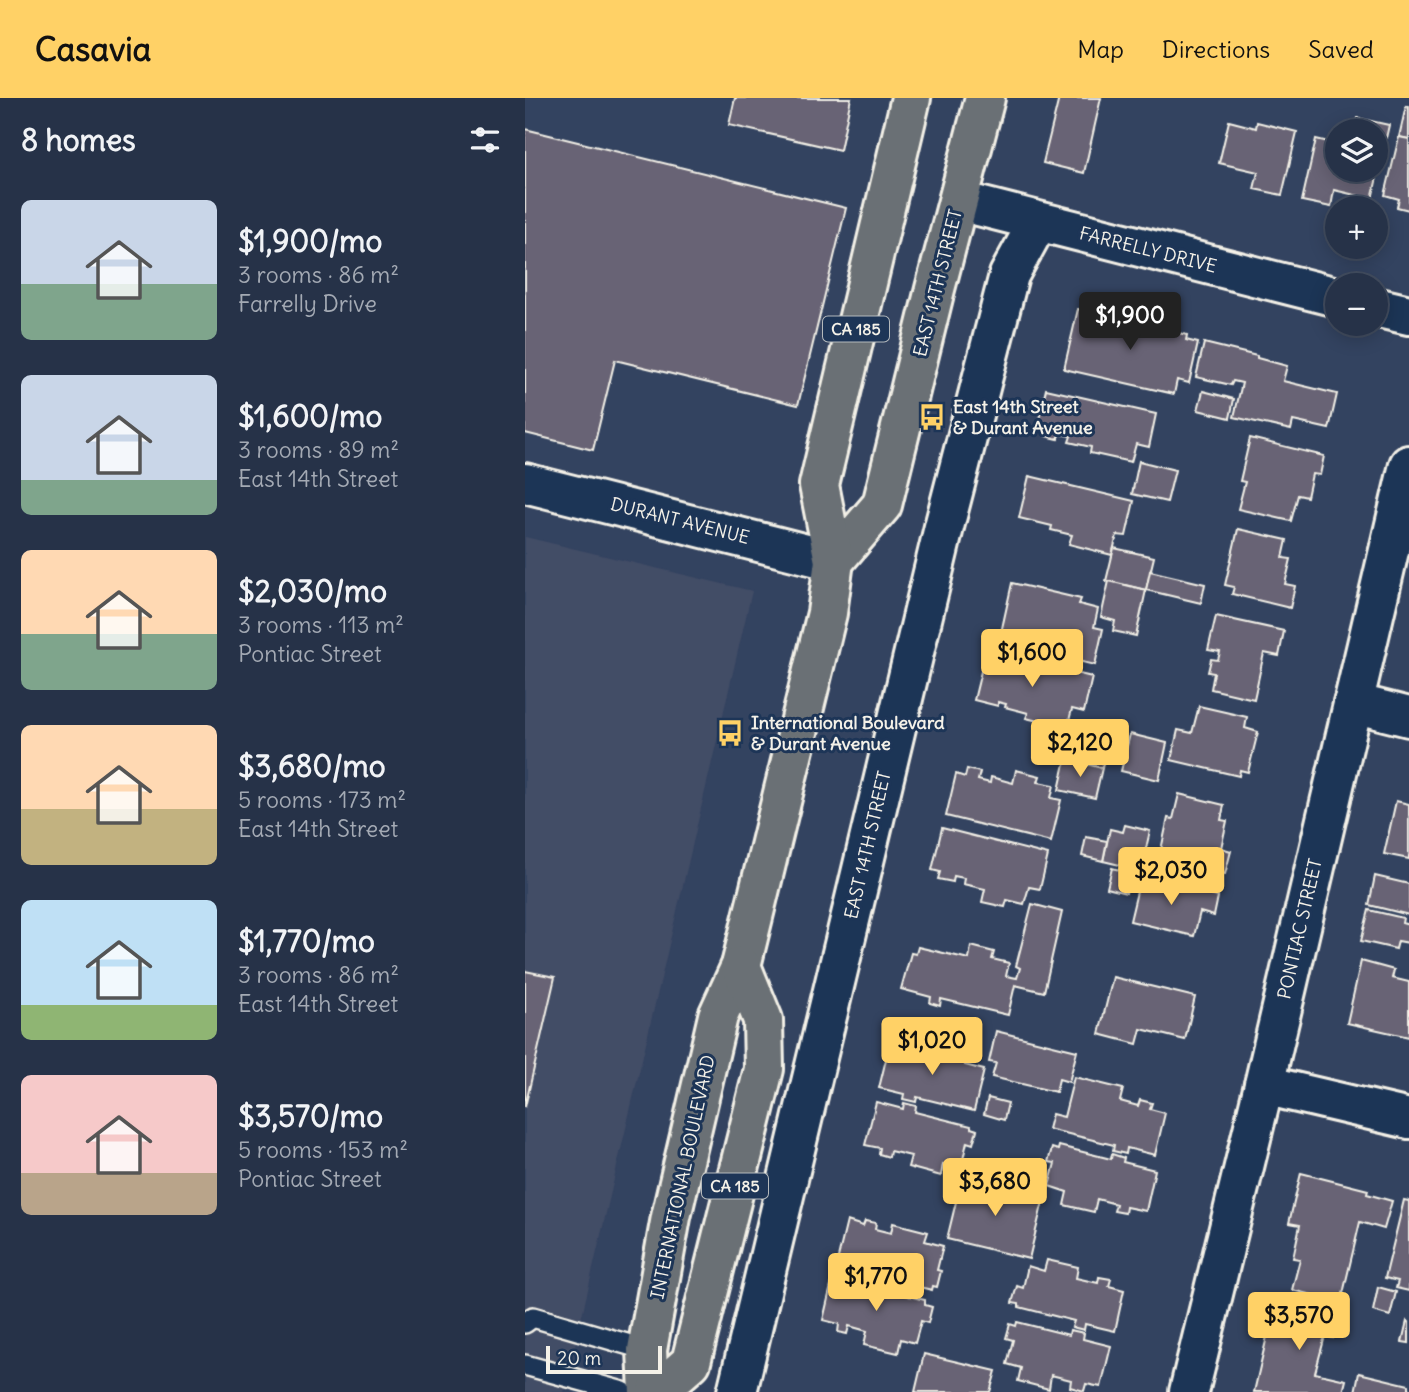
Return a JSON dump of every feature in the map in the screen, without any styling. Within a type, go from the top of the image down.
[{"type":"main road","name":"CA 185","points":[[834,561],[819,485],[911,98]]},
{"type":"main road","name":"EAST 14TH STREET","points":[[834,561],[883,505],[985,98]]},
{"type":"main road","name":"INTERNATIONAL BOULEVARD","points":[[649,1392],[647,1350],[671,1217],[718,1016],[741,966],[827,613],[834,561]]},
{"type":"main road","name":"CA 185","points":[[657,1392],[691,1362],[764,1069],[763,1020],[741,966]]},
{"type":"street","name":"FARRELLY DRIVE","points":[[959,201],[1325,294]]},
{"type":"street","name":"EAST 14TH STREET","points":[[737,1392],[944,527],[1009,275],[1038,222]]},
{"type":"street","points":[[1388,310],[1409,315]]},
{"type":"street","name":"PONTIAC STREET","points":[[1189,1392],[1409,465]]},
{"type":"street","name":"DURANT AVENUE","points":[[525,483],[834,561]]},
{"type":"street","points":[[1353,703],[1409,717]]},
{"type":"street","points":[[1264,1085],[1409,1119]]},
{"type":"lane","points":[[525,1323],[533,1317],[647,1350]]},
{"type":"lane","points":[[525,1365],[623,1392]]},
{"type":"shaded area","points":[[525,537],[752,591],[564,1392],[525,1392]]},
{"type":"building","points":[[735,98],[851,98],[840,150],[729,125]]},
{"type":"building","points":[[1059,98],[1101,98],[1084,173],[1043,163]]},
{"type":"building","points":[[1406,106],[1409,107],[1409,139],[1399,137]]},
{"type":"building","points":[[1229,121],[1256,128],[1257,122],[1297,132],[1282,195],[1254,189],[1258,172],[1219,163]]},
{"type":"building","points":[[525,129],[846,208],[798,405],[615,360],[593,450],[525,433]]},
{"type":"building","points":[[1399,137],[1409,139],[1409,210],[1397,207],[1399,199],[1385,195]]},
{"type":"building","points":[[1316,139],[1325,141],[1325,182],[1376,182],[1373,196],[1334,190],[1333,196],[1325,196],[1325,206],[1302,201]]},
{"type":"building","points":[[1078,309],[1187,335],[1186,340],[1198,343],[1189,383],[1177,380],[1174,394],[1064,369]]},
{"type":"building","points":[[1204,343],[1287,366],[1283,381],[1337,394],[1329,429],[1293,421],[1291,430],[1234,417],[1242,383],[1233,381],[1231,385],[1196,377]]},
{"type":"building","points":[[1046,389],[1156,414],[1149,447],[1136,444],[1131,462],[1090,453],[1091,447],[1069,442],[1071,436],[1059,434],[1058,439],[1046,436],[1048,431],[1037,428]]},
{"type":"building","points":[[1203,391],[1234,399],[1230,418],[1198,410]]},
{"type":"building","points":[[1250,438],[1324,456],[1320,475],[1312,474],[1307,497],[1298,495],[1291,521],[1238,509],[1245,482],[1240,481]]},
{"type":"building","points":[[1139,461],[1175,470],[1167,502],[1132,494]]},
{"type":"building","points":[[1029,476],[1134,501],[1126,536],[1117,535],[1112,555],[1069,544],[1072,535],[1051,530],[1052,526],[1019,518]]},
{"type":"building","points":[[1238,529],[1287,540],[1283,558],[1291,559],[1285,584],[1295,586],[1290,608],[1232,594],[1234,587],[1225,585]]},
{"type":"building","points":[[1114,548],[1154,557],[1146,590],[1106,581]]},
{"type":"building","points":[[1150,571],[1205,584],[1201,603],[1146,590]]},
{"type":"building","points":[[1109,581],[1146,590],[1136,636],[1113,631],[1115,621],[1101,617]]},
{"type":"building","points":[[1012,583],[1081,599],[1079,604],[1098,609],[1094,627],[1103,629],[1095,665],[999,642]]},
{"type":"building","points":[[1216,616],[1284,631],[1279,656],[1264,653],[1254,699],[1211,689],[1214,673],[1208,672],[1211,659],[1218,660],[1220,652],[1208,650]]},
{"type":"building","points":[[986,651],[1012,658],[1013,654],[1026,657],[1025,661],[1092,677],[1084,712],[1072,709],[1067,728],[1026,718],[1028,713],[1005,707],[1006,704],[998,702],[998,706],[974,700]]},
{"type":"building","points":[[1199,706],[1247,717],[1245,728],[1258,732],[1248,772],[1240,770],[1239,776],[1171,760],[1178,730],[1192,733]]},
{"type":"building","points":[[1073,728],[1109,736],[1102,768],[1066,759]]},
{"type":"building","points":[[1130,734],[1167,743],[1159,780],[1121,771]]},
{"type":"building","points":[[1066,759],[1102,768],[1095,798],[1059,790]]},
{"type":"building","points":[[967,769],[980,772],[978,780],[990,783],[991,777],[1013,783],[1016,770],[1040,776],[1038,782],[1054,785],[1051,798],[1061,800],[1051,842],[946,816],[956,774],[965,777]]},
{"type":"building","points":[[1179,794],[1224,805],[1221,820],[1227,821],[1221,848],[1231,851],[1225,874],[1159,859],[1168,818],[1173,819]]},
{"type":"building","points":[[1396,801],[1409,804],[1409,859],[1384,854]]},
{"type":"building","points":[[1125,825],[1150,831],[1141,870],[1103,861],[1110,829],[1123,832]]},
{"type":"building","points":[[942,828],[1048,855],[1040,889],[1029,887],[1024,904],[1007,900],[1005,907],[982,902],[985,889],[963,884],[964,878],[954,876],[953,882],[938,879],[940,872],[932,870]]},
{"type":"building","points":[[1086,837],[1107,841],[1103,861],[1082,856]]},
{"type":"building","points":[[1112,868],[1131,873],[1126,893],[1107,888]]},
{"type":"building","points":[[1375,876],[1409,884],[1409,915],[1369,905]]},
{"type":"building","points":[[1140,879],[1218,897],[1214,916],[1200,912],[1194,936],[1130,921]]},
{"type":"building","points":[[1032,904],[1062,912],[1044,992],[1015,985],[1008,1015],[941,999],[940,1006],[930,1003],[931,997],[901,989],[911,953],[916,954],[918,947],[969,959],[971,946],[994,952],[992,959],[1009,963],[1006,976],[1017,978],[1020,968],[1016,966]]},
{"type":"building","points":[[1369,910],[1403,918],[1402,923],[1409,925],[1409,943],[1398,941],[1396,949],[1361,941]]},
{"type":"building","points":[[1361,961],[1394,970],[1392,978],[1409,982],[1409,1037],[1347,1023]]},
{"type":"building","points":[[525,971],[555,977],[525,1107]]},
{"type":"building","points":[[1113,977],[1195,997],[1185,1040],[1141,1029],[1137,1044],[1099,1034]]},
{"type":"building","points":[[996,1031],[1077,1051],[1069,1082],[1059,1079],[1056,1092],[992,1077],[996,1063],[989,1062]]},
{"type":"building","points":[[906,1044],[918,1046],[916,1053],[933,1057],[936,1046],[968,1054],[965,1065],[984,1070],[974,1111],[917,1097],[916,1102],[903,1099],[904,1094],[879,1088],[889,1047],[904,1051]]},
{"type":"building","points":[[1074,1077],[1123,1089],[1120,1101],[1138,1106],[1140,1100],[1152,1103],[1150,1109],[1165,1113],[1155,1155],[1127,1148],[1126,1154],[1113,1151],[1114,1145],[1048,1129],[1052,1114],[1064,1117]]},
{"type":"building","points":[[988,1098],[1008,1103],[1004,1120],[984,1114]]},
{"type":"building","points":[[876,1102],[903,1109],[904,1103],[916,1106],[915,1112],[971,1126],[977,1130],[973,1144],[967,1142],[961,1168],[943,1164],[941,1176],[908,1167],[911,1156],[890,1151],[889,1157],[879,1154],[880,1148],[865,1145]]},
{"type":"building","points":[[1059,1146],[1111,1159],[1112,1154],[1124,1158],[1123,1162],[1155,1170],[1146,1211],[1126,1207],[1125,1213],[1114,1211],[1116,1204],[1097,1199],[1094,1212],[1064,1205],[1067,1192],[1049,1186],[1055,1163],[1048,1162],[1052,1148],[1058,1150]]},
{"type":"building","points":[[1301,1173],[1368,1190],[1367,1194],[1392,1201],[1384,1229],[1360,1222],[1341,1302],[1292,1290],[1300,1259],[1293,1258],[1300,1225],[1289,1223]]},
{"type":"building","points":[[962,1177],[1044,1197],[1029,1259],[947,1239]]},
{"type":"building","points":[[1404,1200],[1409,1201],[1409,1291],[1396,1288],[1398,1281],[1385,1278]]},
{"type":"building","points":[[847,1221],[863,1226],[865,1221],[876,1223],[875,1229],[891,1233],[893,1223],[928,1232],[925,1241],[943,1246],[937,1270],[941,1271],[937,1287],[933,1286],[932,1290],[878,1277],[877,1280],[863,1277],[863,1272],[836,1266]]},
{"type":"building","points":[[1047,1260],[1078,1267],[1076,1278],[1098,1283],[1099,1277],[1111,1279],[1109,1286],[1124,1290],[1115,1331],[1085,1324],[1084,1330],[1072,1327],[1074,1321],[1012,1303],[1017,1286],[1023,1288],[1028,1266],[1044,1271]]},
{"type":"building","points":[[833,1277],[862,1285],[863,1281],[875,1283],[874,1288],[925,1300],[925,1305],[932,1307],[928,1323],[921,1321],[915,1343],[901,1339],[898,1353],[864,1345],[867,1331],[849,1326],[847,1334],[838,1332],[839,1324],[823,1320]]},
{"type":"building","points":[[1378,1287],[1396,1292],[1390,1316],[1373,1311]]},
{"type":"building","points":[[1292,1298],[1340,1310],[1333,1338],[1325,1336],[1315,1373],[1346,1380],[1343,1392],[1254,1392],[1269,1328],[1283,1331]]},
{"type":"building","points":[[1407,1321],[1409,1322],[1409,1343],[1402,1342]]},
{"type":"building","points":[[1017,1322],[1069,1335],[1070,1330],[1084,1333],[1083,1339],[1111,1346],[1101,1387],[1086,1384],[1084,1391],[1070,1387],[1071,1380],[1051,1375],[1049,1389],[1018,1381],[1021,1368],[1007,1364],[1013,1340],[1006,1338],[1010,1324],[1016,1326]]},
{"type":"building","points":[[924,1354],[996,1371],[990,1392],[915,1392]]},
{"type":"building","points":[[1359,1373],[1409,1385],[1409,1392],[1355,1392]]},
{"type":"place","name":"East 14th Street & Durant Avenue","points":[[932,417]]},
{"type":"place","name":"International Boulevard & Durant Avenue","points":[[730,733]]}]
